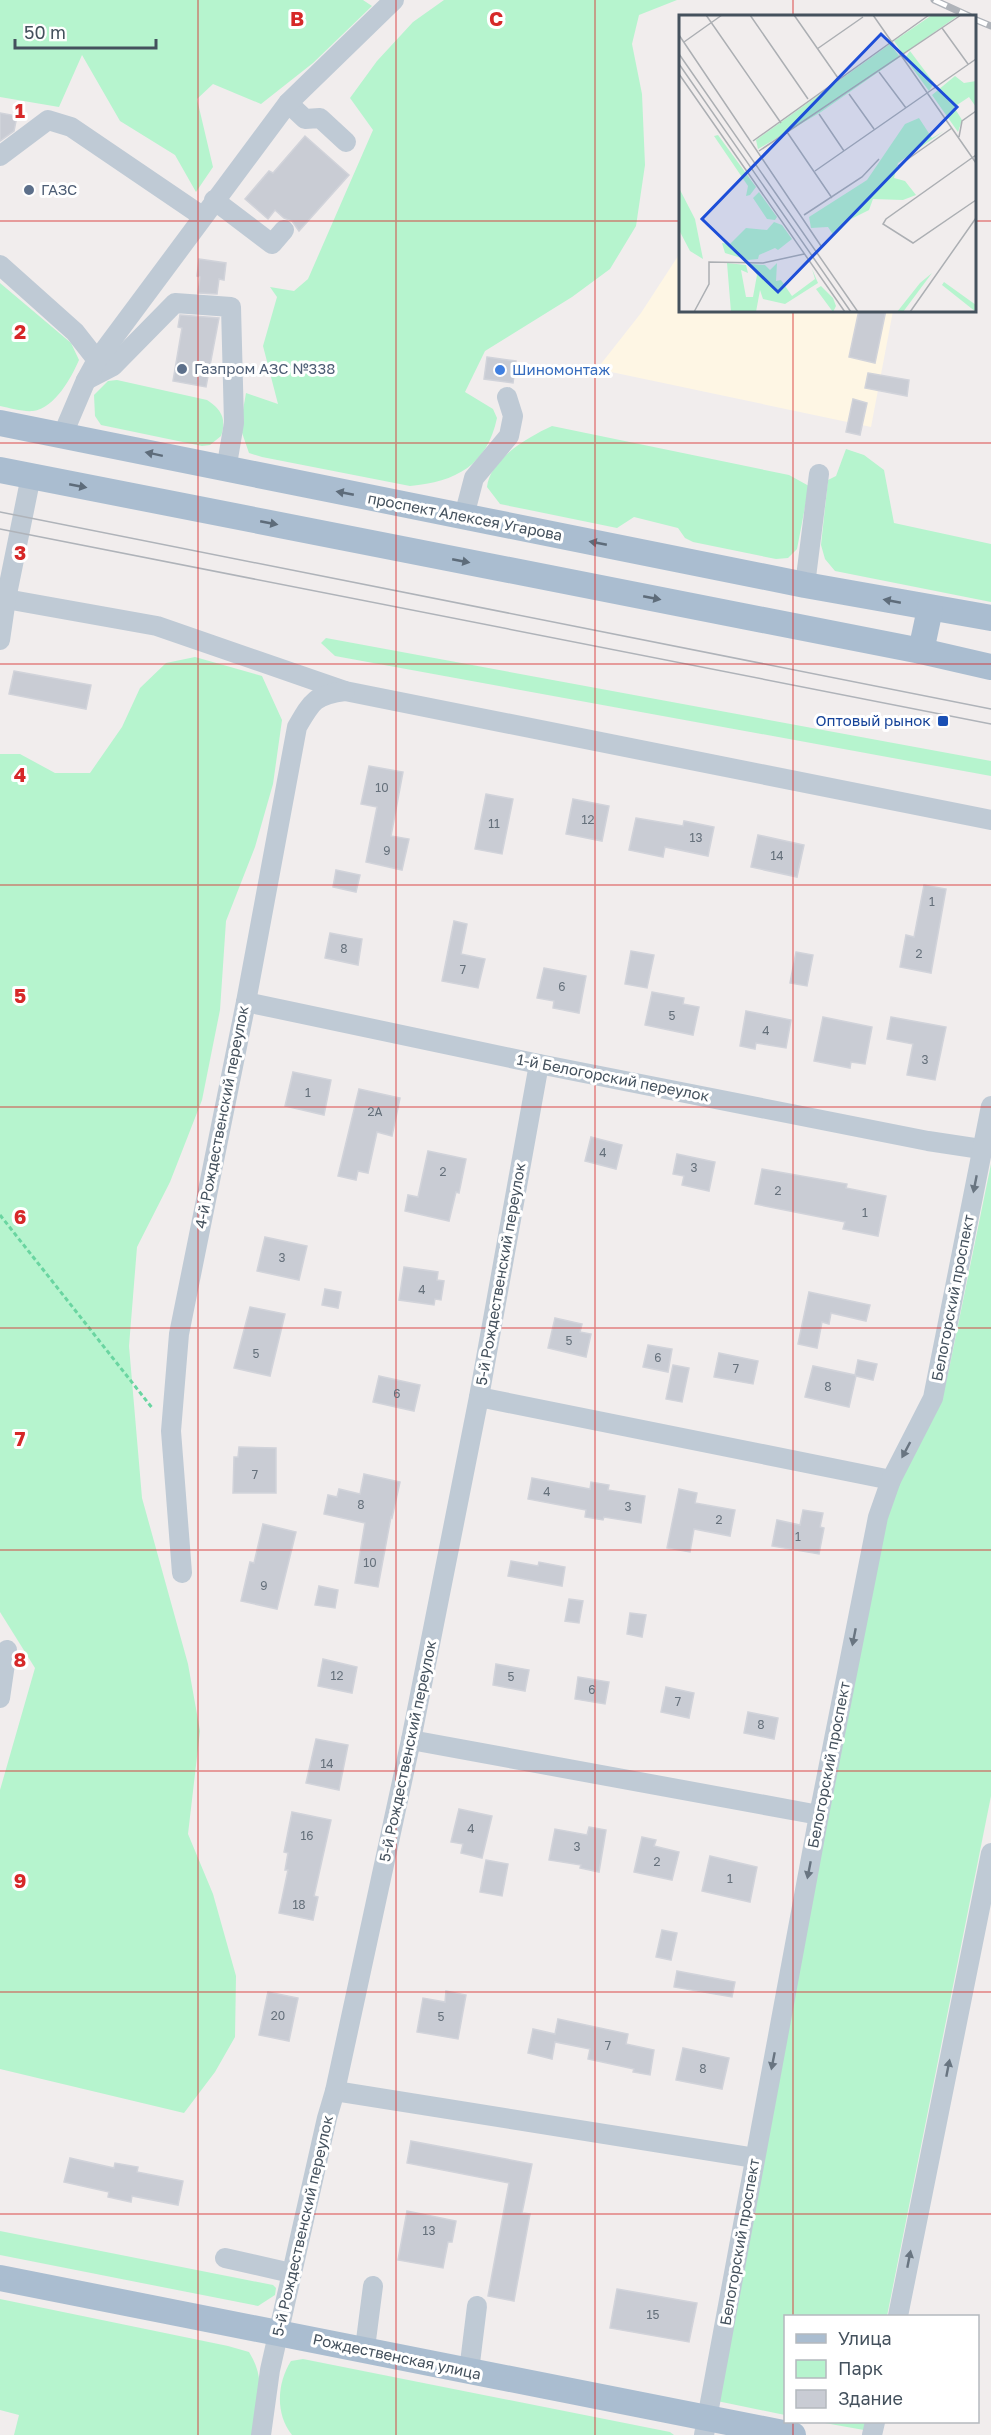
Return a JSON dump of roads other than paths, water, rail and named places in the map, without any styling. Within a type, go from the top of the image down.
[{"type":"main road","name":"проспект Алексея Угарова","points":[[0,423],[805,585],[991,618]]},
{"type":"main road","points":[[0,470],[921,651],[991,667]]},
{"type":"main road","points":[[921,651],[930,609]]},
{"type":"main road","name":"Рождественская улица","points":[[0,2278],[365,2348],[706,2427],[793,2435]]},
{"type":"street","points":[[63,434],[97,360],[202,216],[288,104],[385,2]]},
{"type":"street","points":[[288,104],[305,119],[320,118],[346,142]]},
{"type":"street","points":[[0,156],[48,120],[71,127],[202,216]]},
{"type":"street","points":[[214,200],[272,244],[284,230]]},
{"type":"street","points":[[0,265],[75,333],[97,360]]},
{"type":"street","points":[[86,380],[113,366],[175,303],[231,307],[234,423],[226,470]]},
{"type":"street","points":[[464,516],[474,478],[509,436],[513,416],[507,398]]},
{"type":"street","points":[[805,585],[819,474]]},
{"type":"street","points":[[0,640],[6,598],[31,476]]},
{"type":"street","points":[[6,598],[157,626],[345,691],[991,820]]},
{"type":"street","name":"4-й Рождественский переулок","points":[[182,1573],[171,1431],[178,1334],[246,1002],[297,727],[307,709],[323,694],[345,691]]},
{"type":"street","name":"1-й Белогорский переулок","points":[[246,1002],[539,1064],[928,1141],[981,1149]]},
{"type":"street","name":"5-й Рождественский переулок","points":[[261,2435],[270,2370],[335,2091],[411,1740],[479,1397],[539,1064]]},
{"type":"street","name":"Белогорский проспект","points":[[706,2427],[819,1815],[878,1517],[891,1480],[933,1398],[991,1106]]},
{"type":"street","points":[[479,1397],[891,1480]]},
{"type":"street","points":[[0,1698],[6,1650]]},
{"type":"street","points":[[411,1740],[819,1815]]},
{"type":"street","points":[[898,2315],[991,1853]]},
{"type":"street","points":[[335,2091],[755,2158]]},
{"type":"street","points":[[225,2258],[291,2273]]},
{"type":"street","points":[[365,2348],[373,2286]]},
{"type":"street","points":[[469,2371],[477,2306]]},
{"type":"tram line","points":[[0,512],[991,709]]},
{"type":"tram line","points":[[0,529],[991,724]]},
{"type":"railway","points":[[934,0],[967,15]]},
{"type":"railway","points":[[976,20],[991,26]]},
{"type":"place","name":"ГАЗС","points":[[29,190]]},
{"type":"place","name":"Газпром АЗС №338","points":[[182,369]]},
{"type":"place","name":"Шиномонтаж","points":[[500,370]]},
{"type":"place","name":"Оптовый рынок","points":[[943,721]]}]
